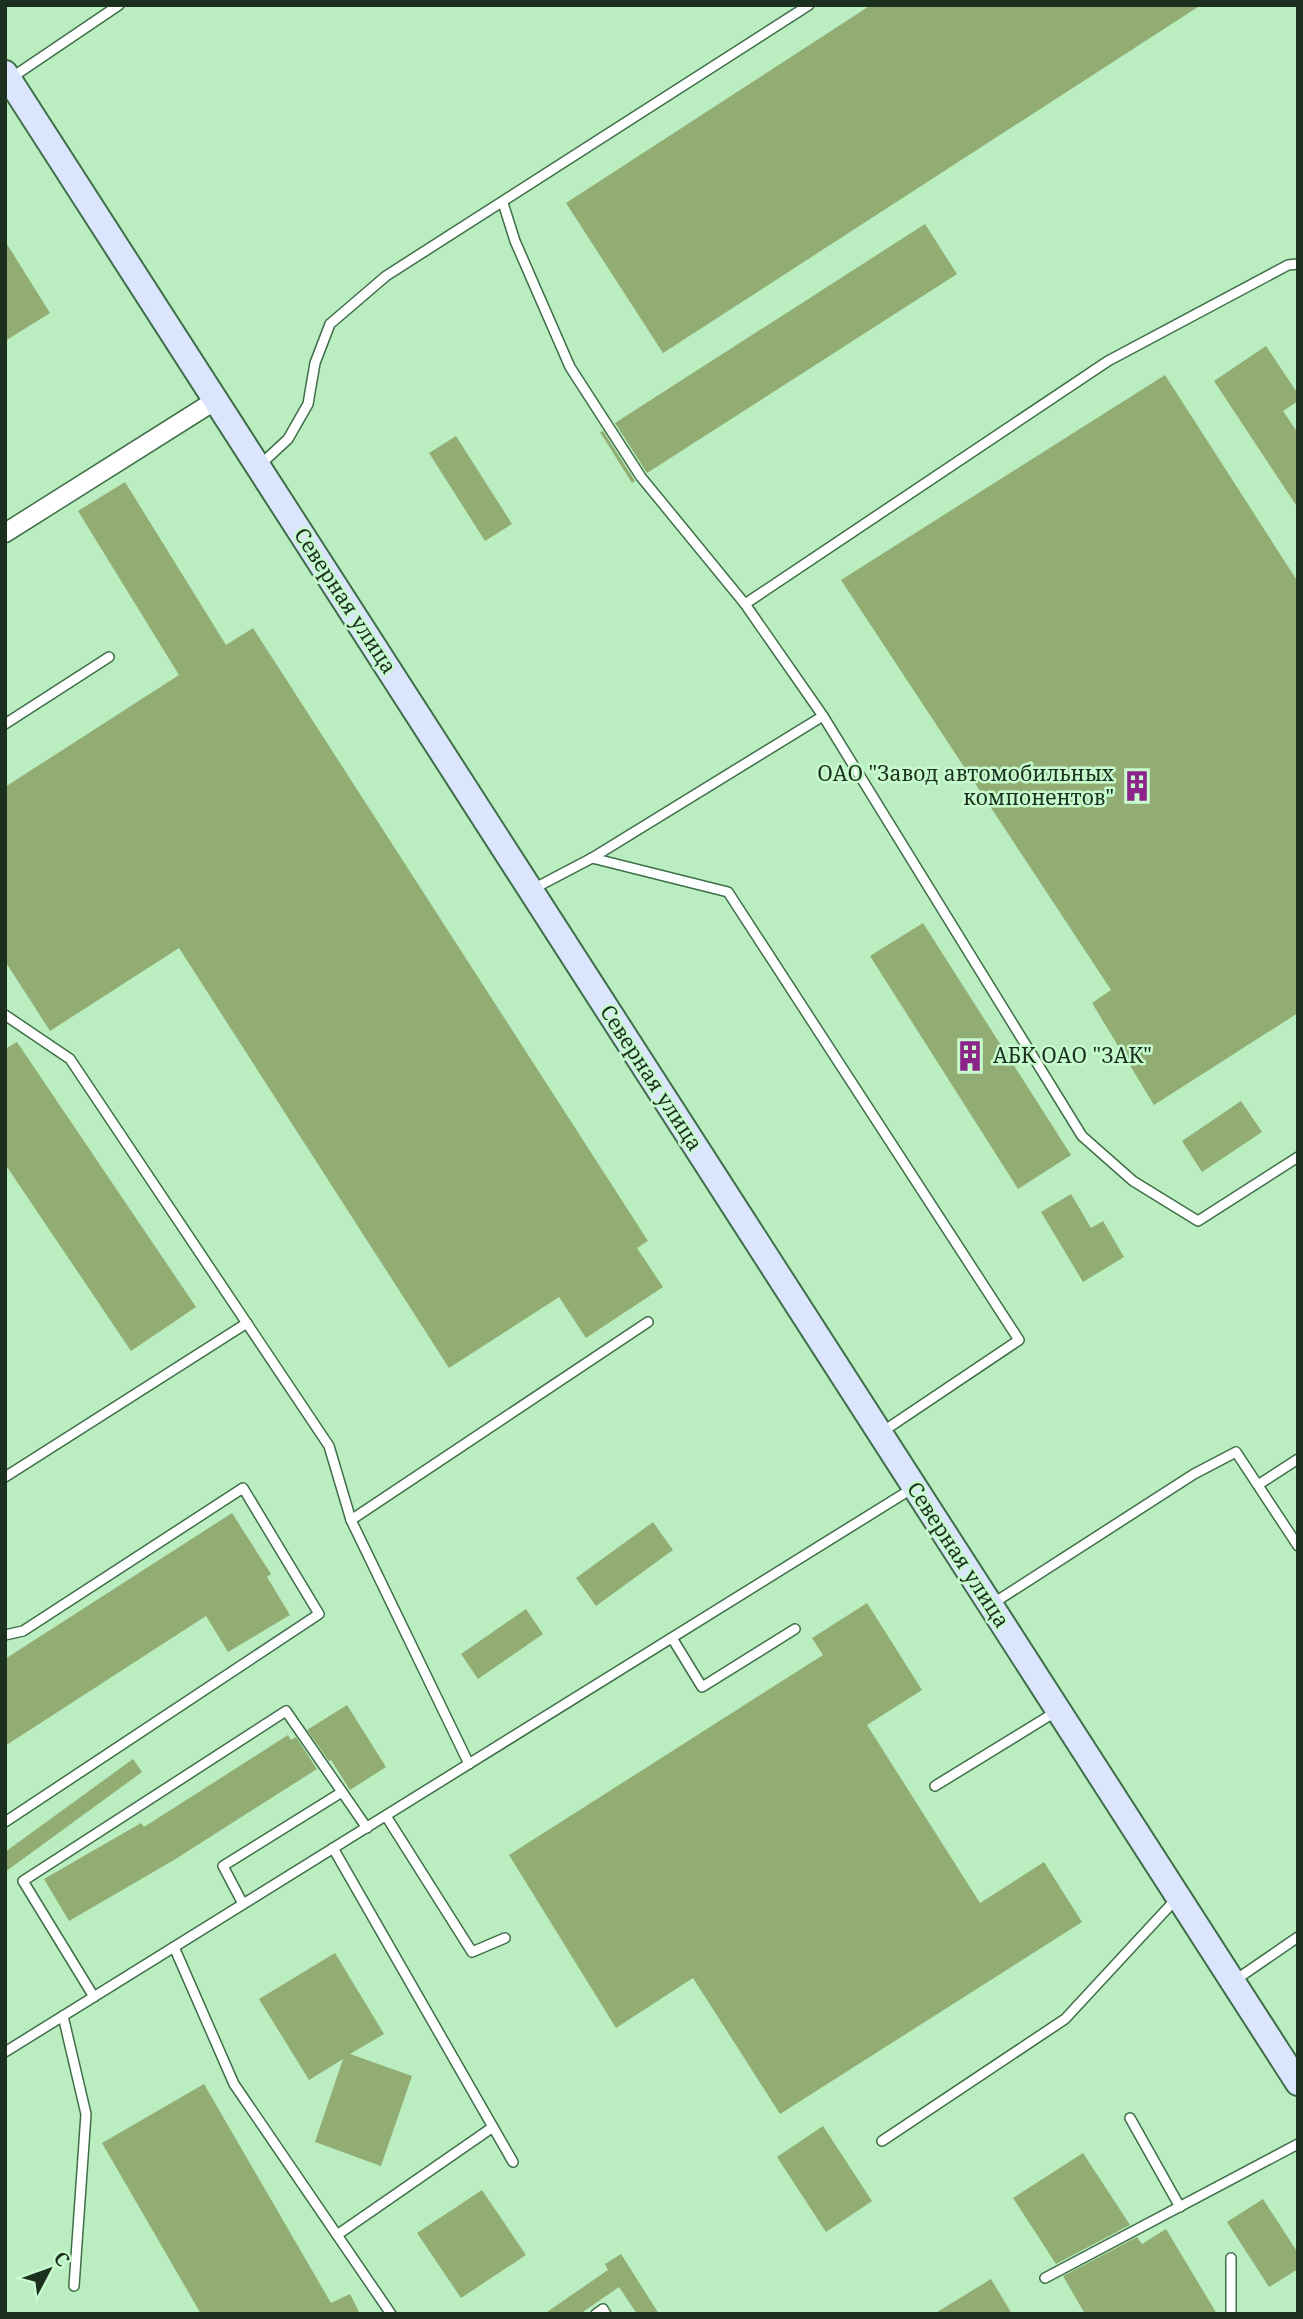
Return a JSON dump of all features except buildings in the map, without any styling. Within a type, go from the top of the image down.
[{"type":"main road","name":"Северная улица","points":[[7,76],[1298,2082]]},
{"type":"street","points":[[5,533],[216,400]]},
{"type":"lane","points":[[7,76],[118,5]]},
{"type":"lane","points":[[259,466],[288,439],[308,404],[315,363],[330,324],[386,276],[809,5]]},
{"type":"lane","points":[[503,203],[515,241],[569,367],[640,477],[746,604],[823,716],[1082,1136],[1133,1181],[1198,1221],[1298,1157]]},
{"type":"lane","points":[[746,604],[1108,360],[1287,265],[1298,264]]},
{"type":"lane","points":[[5,724],[109,657]]},
{"type":"lane","points":[[531,891],[592,858],[823,716]]},
{"type":"lane","points":[[592,858],[728,892],[1019,1340],[880,1433]]},
{"type":"lane","points":[[6,1017],[70,1059],[329,1446],[351,1520],[469,1764]]},
{"type":"lane","points":[[351,1520],[648,1322]]},
{"type":"lane","points":[[5,1477],[247,1324]]},
{"type":"lane","points":[[991,1605],[1194,1474],[1236,1452],[1298,1546]]},
{"type":"lane","points":[[1258,1485],[1298,1459]]},
{"type":"lane","points":[[5,2052],[915,1487]]},
{"type":"lane","points":[[5,1635],[23,1631],[243,1488],[319,1614],[5,1822]]},
{"type":"lane","points":[[672,1637],[702,1687],[795,1629]]},
{"type":"lane","points":[[935,1786],[1058,1710]]},
{"type":"lane","points":[[94,1997],[23,1881],[286,1711],[367,1828]]},
{"type":"lane","points":[[243,1904],[223,1867],[342,1792]]},
{"type":"lane","points":[[386,1816],[472,1952],[505,1938]]},
{"type":"lane","points":[[333,1848],[513,2162]]},
{"type":"lane","points":[[882,2141],[1065,2019],[1178,1897]]},
{"type":"lane","points":[[1233,1982],[1298,1937]]},
{"type":"lane","points":[[174,1947],[234,2084],[391,2314]]},
{"type":"lane","points":[[63,2016],[86,2114],[74,2286]]},
{"type":"lane","points":[[1130,2118],[1180,2207]]},
{"type":"lane","points":[[337,2235],[494,2127]]},
{"type":"lane","points":[[1045,2278],[1298,2144]]},
{"type":"lane","points":[[1231,2258],[1231,2314]]},
{"type":"lane","points":[[596,2314],[603,2309],[606,2314]]},
{"type":"place","name":"ОАО \"Завод автомобильных компонентов\"","points":[[1137,786]]},
{"type":"place","name":"АБК ОАО \"ЗАК\"","points":[[970,1056]]}]
